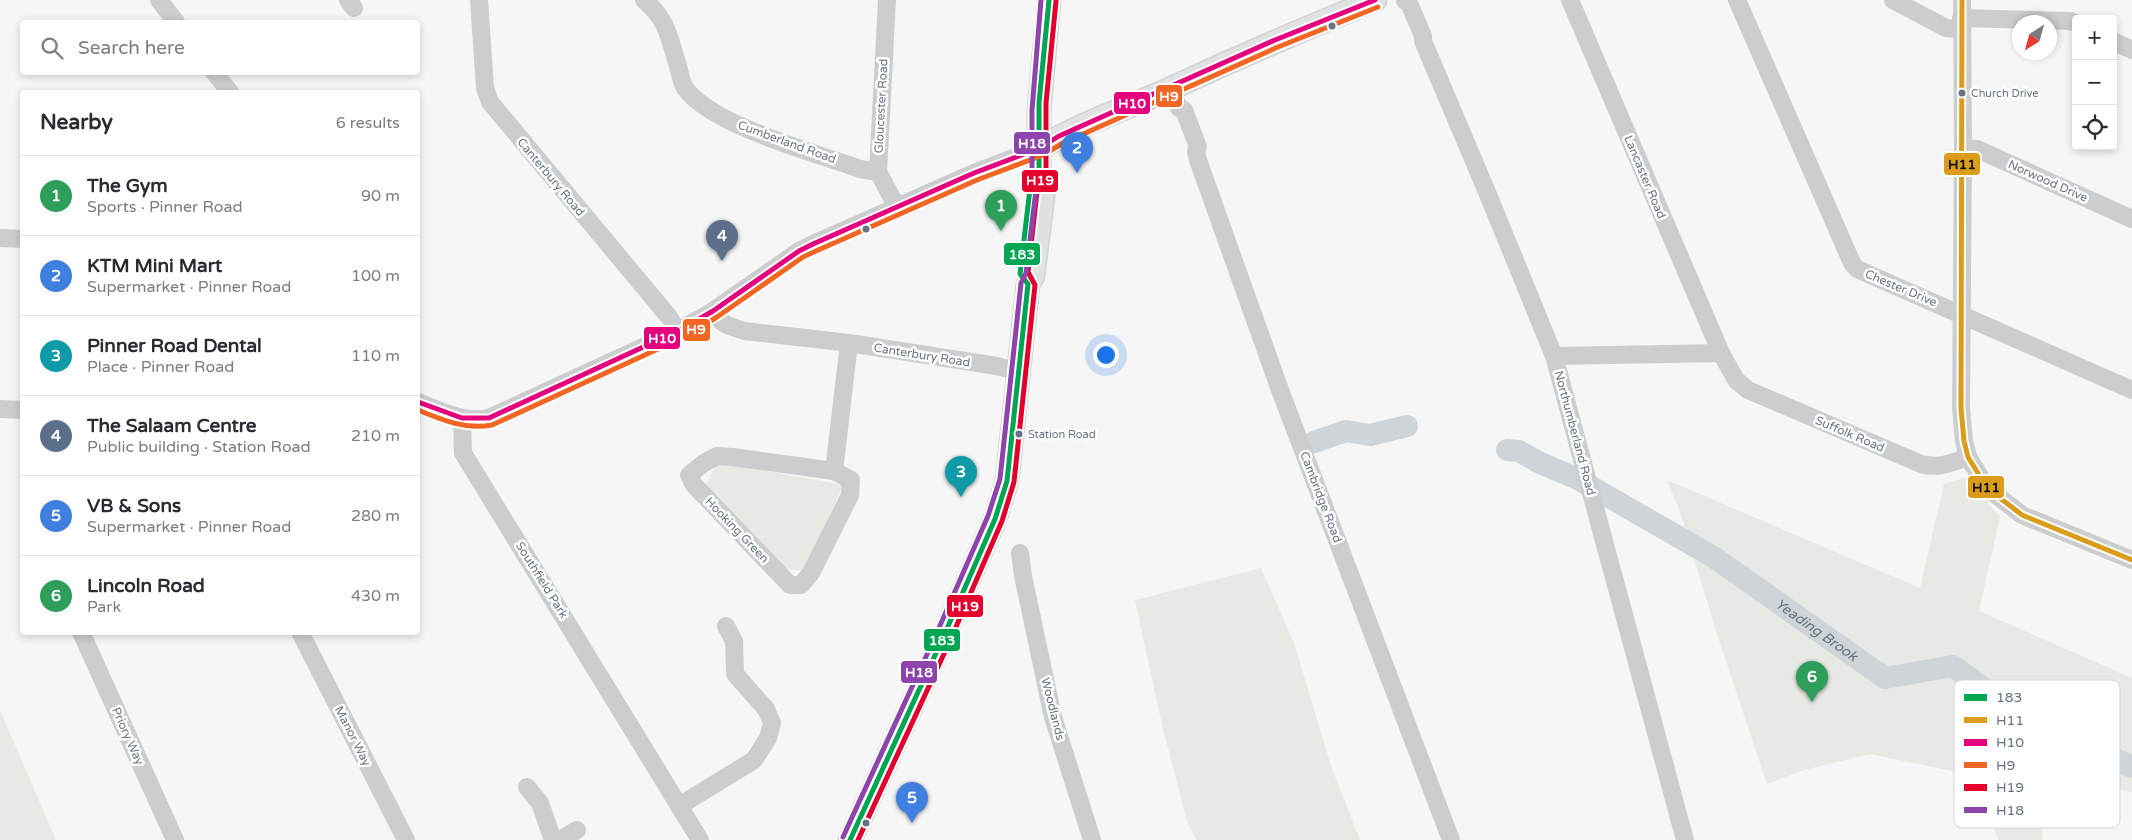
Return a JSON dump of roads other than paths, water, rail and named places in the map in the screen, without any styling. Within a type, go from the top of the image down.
[{"type":"main road","points":[[850,840],[995,520],[1007,481],[1028,284],[1033,276],[1045,180],[1039,170],[1039,103],[1049,0]]},
{"type":"main road","points":[[1040,148],[1059,136],[1174,98],[1275,40],[1375,0]]},
{"type":"street","points":[[159,0],[174,20]]},
{"type":"street","name":"Canterbury Road","points":[[479,0],[484,88],[490,102],[669,317],[678,331]]},
{"type":"street","name":"Gloucester Road","points":[[887,0],[878,172],[897,207]]},
{"type":"street","name":"Northumberland Road","points":[[1404,0],[1404,5],[1418,40],[1423,41],[1554,356],[1685,840]]},
{"type":"street","name":"Lancaster Road","points":[[1570,0],[1721,353]]},
{"type":"street","name":"Chester Drive","points":[[1737,0],[1852,263],[1857,269],[2132,390]]},
{"type":"street","points":[[1893,0],[1946,28],[1961,24],[2072,21]]},
{"type":"street","points":[[1962,0],[1961,408],[1964,441],[1968,457],[1987,488],[2022,515],[2132,560]]},
{"type":"street","name":"Cumberland Road","points":[[654,3],[663,20],[684,86],[696,102],[742,128],[860,169],[878,172]]},
{"type":"street","points":[[2117,43],[2132,50]]},
{"type":"street","points":[[216,75],[228,90]]},
{"type":"street","name":"Cambridge Road","points":[[1174,98],[1184,110],[1198,147],[1196,152],[1283,398],[1451,840]]},
{"type":"street","points":[[420,403],[475,421],[489,418],[678,331],[713,311],[799,251],[974,173],[1040,148]]},
{"type":"street","name":"Norwood Drive","points":[[1963,148],[1977,149],[2132,219]]},
{"type":"street","points":[[0,238],[20,239]]},
{"type":"street","name":"Canterbury Road","points":[[713,311],[721,322],[744,331],[849,343],[997,366],[1020,372]]},
{"type":"street","points":[[834,471],[849,343]]},
{"type":"street","points":[[1554,356],[1721,353]]},
{"type":"street","name":"Suffolk Road","points":[[1721,353],[1736,380],[1748,390],[1921,464],[1932,468],[1968,457]]},
{"type":"street","points":[[0,409],[20,410]]},
{"type":"street","name":"Southfield Park","points":[[462,418],[463,453],[700,840]]},
{"type":"street","name":"Hooking Green","points":[[717,456],[834,471],[851,480],[850,495],[811,572],[801,586],[790,584],[694,485],[689,475],[704,463],[717,456]]},
{"type":"street","name":"Woodlands","points":[[1020,553],[1015,576],[1053,717],[1092,840]]},
{"type":"street","points":[[679,806],[754,760],[768,738],[772,723],[766,708],[735,674],[734,641],[726,626]]},
{"type":"street","name":"Priory Way","points":[[81,635],[175,840]]},
{"type":"street","name":"Manor Way","points":[[302,635],[406,840]]},
{"type":"street","points":[[527,787],[540,803],[553,840]]},
{"type":"street","points":[[560,840],[577,830]]},
{"type":"waterway","name":"Yeading Brook","points":[[1314,442],[1346,431],[1370,435],[1407,426]]},
{"type":"waterway","name":"Yeading Brook","points":[[1507,450],[1519,451],[1540,463],[1576,478],[1715,558],[1885,678],[1953,666],[1972,680]]},
{"type":"waterway","name":"Yeading Brook","points":[[2120,761],[2132,767]]},
{"type":"place","name":"Church Drive","points":[[1962,93]]},
{"type":"place","name":"KTM Mini Mart","points":[[1077,173]]},
{"type":"place","name":"The Gym","points":[[1001,231]]},
{"type":"place","name":"The Salaam Centre","points":[[722,261]]},
{"type":"place","name":"Station Road","points":[[1019,434]]},
{"type":"place","name":"Pinner Road Dental","points":[[961,497]]},
{"type":"place","name":"Lincoln Road","points":[[1812,702]]},
{"type":"place","name":"VB & Sons","points":[[912,823]]}]
